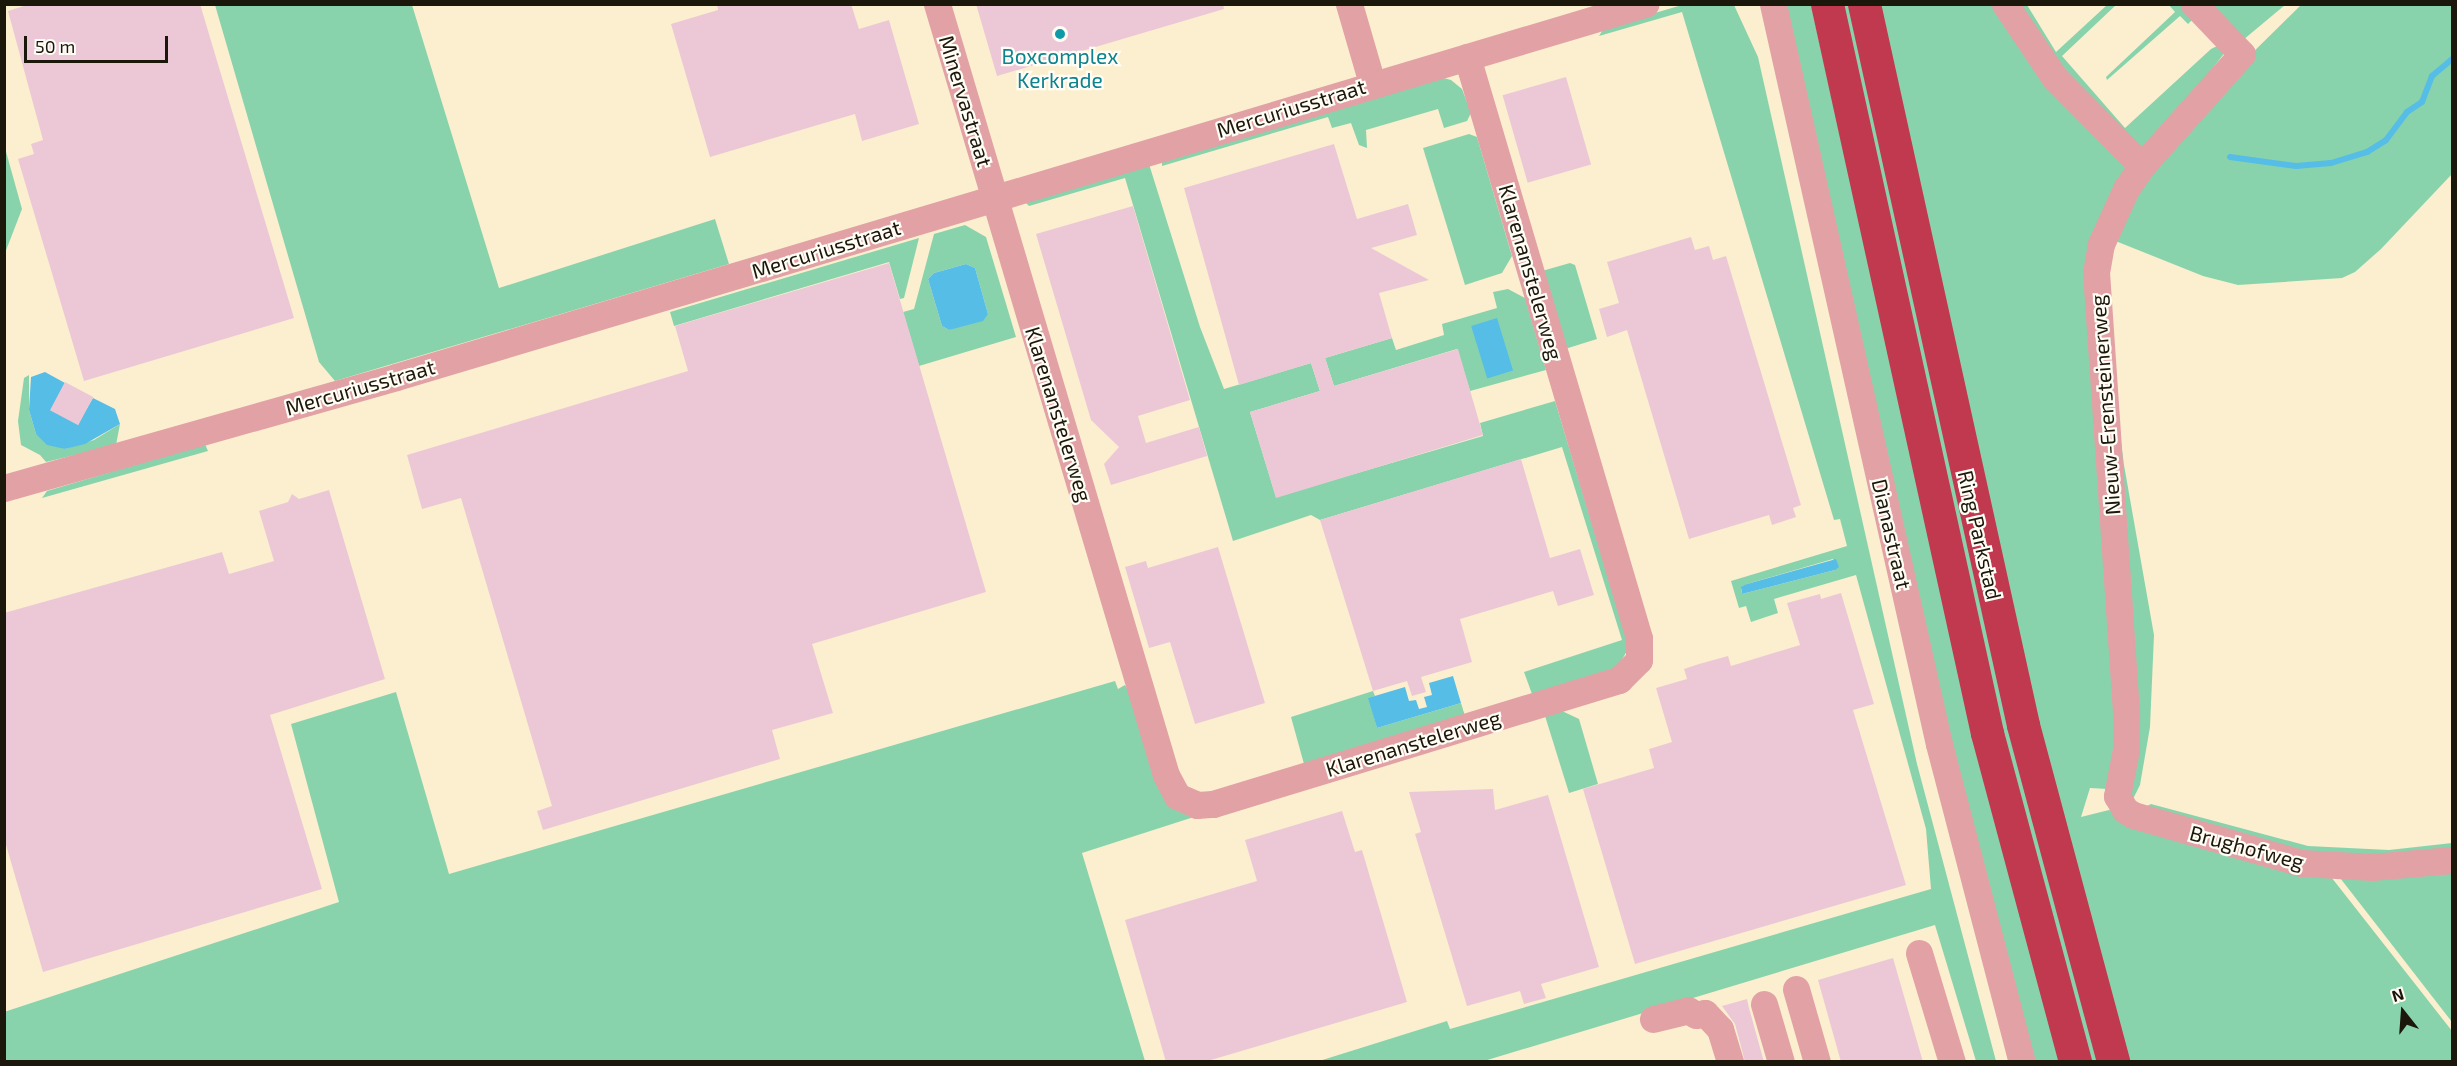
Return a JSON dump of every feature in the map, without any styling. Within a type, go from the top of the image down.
[{"type":"highway","name":"Ring Parkstad","points":[[1827,4],[1987,733],[2075,1062]]},
{"type":"highway","name":"Ring Parkstad","points":[[1864,4],[2020,714],[2072,920],[2113,1062]]},
{"type":"street","name":"Minervastraat","points":[[937,4],[995,198]]},
{"type":"street","points":[[1349,4],[1372,83]]},
{"type":"street","name":"Mercuriusstraat","points":[[4,488],[396,377],[1372,83],[1646,4]]},
{"type":"street","name":"Dianastraat","points":[[1773,4],[1939,744],[2022,1062]]},
{"type":"street","points":[[2005,4],[2066,91],[2142,166]]},
{"type":"street","name":"Nieuw-Erensteinerweg","points":[[2120,803],[2117,789],[2126,749],[2126,715],[2096,272],[2113,211],[2142,166],[2242,54],[2194,4]]},
{"type":"street","name":"Klarenanstelerweg","points":[[995,198],[1166,775],[1177,796],[1187,802],[1213,804],[1619,680],[1639,660],[1639,638],[1467,57]]},
{"type":"street","name":"Brughofweg","points":[[2120,803],[2133,815],[2301,863],[2372,867],[2452,860]]},
{"type":"street","points":[[1919,953],[1952,1062]]},
{"type":"street","points":[[1796,989],[1817,1062]]},
{"type":"street","points":[[1764,1004],[1781,1062]]},
{"type":"street","points":[[1653,1019],[1688,1010],[1696,1015],[1706,1013],[1720,1029],[1730,1062]]},
{"type":"green space","points":[[215,5],[412,5],[499,288],[715,219],[729,264],[335,381],[319,362]]},
{"type":"green space","points":[[1682,5],[1734,5],[1758,57],[1917,764],[1996,1061],[1976,1061],[1935,925],[1484,1061],[1316,1062],[1447,1021],[1450,1029],[1931,889],[1926,829],[1856,575],[1774,599],[1778,613],[1751,622],[1746,606],[1739,608],[1731,581],[1847,546],[1840,519],[1834,520],[1682,12],[1599,36],[1604,28]],"holes":[[[1833,559],[1835,570],[1742,594],[1741,589],[1747,584]]]},
{"type":"green space","points":[[1782,5],[1811,5],[1928,530],[2062,1061],[2032,1061],[1976,853]]},
{"type":"green space","points":[[1836,5],[1852,5],[2102,1061],[2085,1061],[2010,786]]},
{"type":"green space","points":[[1878,5],[1999,5],[2130,163],[2104,214],[2120,750],[2108,789],[2090,788],[2081,817],[2109,810],[2328,873],[2452,1031],[2452,1061],[2125,1061],[2068,853]]},
{"type":"green space","points":[[2010,5],[2027,5],[2056,52],[2107,5],[2116,5],[2062,56],[2125,128],[2211,49],[2217,46],[2226,51],[2151,148],[2133,151]]},
{"type":"green space","points":[[2169,5],[2183,5],[2194,18],[2188,24],[2180,16],[2107,80],[2106,77],[2175,12]]},
{"type":"green space","points":[[2202,5],[2285,5],[2243,40]]},
{"type":"green space","points":[[2301,5],[2452,5],[2452,174],[2381,249],[2355,272],[2342,278],[2238,285],[2203,276],[2108,238],[2114,221],[2236,69]]},
{"type":"green space","points":[[1440,77],[1451,80],[1462,89],[1471,113],[1467,121],[1444,128],[1438,109],[1366,130],[1367,148],[1359,145],[1351,123],[1332,128],[1328,117],[1162,166],[1162,161]]},
{"type":"green space","points":[[1469,134],[1477,137],[1512,256],[1502,273],[1465,285],[1423,148]]},
{"type":"green space","points":[[5,148],[22,209],[4,253]]},
{"type":"green space","points":[[1149,164],[1200,327],[1224,389],[1311,363],[1320,391],[1250,412],[1276,497],[1483,436],[1480,423],[1555,401],[1627,640],[1627,651],[1617,668],[1532,694],[1524,672],[1622,640],[1562,447],[1320,520],[1311,515],[1233,541],[1125,178],[1029,206],[1025,202]]},
{"type":"green space","points":[[965,225],[986,237],[1016,337],[919,366],[903,312],[914,309],[934,234]],"holes":[[[966,264],[975,268],[988,314],[949,330],[942,326],[928,279],[934,273]]]},
{"type":"green space","points":[[919,238],[904,298],[900,299],[889,262],[674,326],[670,312]]},
{"type":"green space","points":[[1570,263],[1575,265],[1597,339],[1565,349],[1542,271]]},
{"type":"green space","points":[[1508,289],[1525,298],[1546,370],[1470,391],[1457,349],[1334,386],[1325,358],[1392,338],[1396,350],[1444,335],[1442,324],[1497,308],[1493,292]]},
{"type":"green space","points":[[2102,295],[2124,465],[2154,635],[2150,727],[2140,785],[2131,803]]},
{"type":"green space","points":[[29,375],[29,410],[36,434],[65,449],[94,440],[120,424],[116,445],[46,462],[40,455],[21,445],[18,421],[24,378]]},
{"type":"green space","points":[[205,444],[208,451],[42,498],[47,491]]},
{"type":"green space","points":[[1115,681],[1118,689],[1125,685],[1200,815],[1082,853],[1145,1061],[5,1062],[4,1012],[339,902],[291,724],[396,692],[449,874]]},
{"type":"green space","points":[[1373,691],[1375,696],[1369,698],[1377,728],[1461,703],[1465,716],[1304,764],[1291,717]]},
{"type":"green space","points":[[1562,711],[1579,719],[1598,784],[1569,793],[1545,716]]},
{"type":"green space","points":[[2151,804],[2308,846],[2389,850],[2452,843],[2452,853],[2334,860],[2139,810]]},
{"type":"green space","points":[[2452,866],[2452,1022],[2337,874]]},
{"type":"water","points":[[966,264],[975,268],[988,314],[983,321],[949,330],[942,326],[928,279],[934,273]]},
{"type":"water","points":[[1497,318],[1513,371],[1487,378],[1471,326]]},
{"type":"water","points":[[45,372],[65,383],[51,410],[78,424],[93,398],[115,409],[120,424],[85,444],[65,449],[47,445],[36,434],[29,410],[31,377]]},
{"type":"water","points":[[1836,559],[1839,567],[1835,570],[1742,594],[1741,587],[1747,584]]},
{"type":"water","points":[[1453,676],[1461,703],[1377,728],[1368,698],[1405,687],[1409,701],[1416,700],[1419,709],[1427,707],[1424,697],[1432,695],[1429,683]]},
{"type":"building","points":[[30,4],[200,4],[294,318],[84,381],[18,159],[34,154],[31,144],[43,140],[8,11]]},
{"type":"building","points":[[717,4],[851,4],[859,29],[889,20],[919,124],[862,141],[855,114],[710,157],[671,24],[718,10]]},
{"type":"building","name":"Boxcomplex Kerkrade","points":[[976,4],[1223,4],[1224,9],[997,76]]},
{"type":"building","points":[[1566,77],[1591,164],[1528,183],[1503,95]]},
{"type":"building","points":[[1334,144],[1357,219],[1408,204],[1417,235],[1371,248],[1429,280],[1379,293],[1392,338],[1325,358],[1334,386],[1458,349],[1483,435],[1276,498],[1250,412],[1320,391],[1311,363],[1239,385],[1184,188]]},
{"type":"building","points":[[1133,206],[1190,400],[1138,416],[1146,443],[1199,427],[1207,456],[1111,485],[1104,464],[1119,447],[1091,420],[1036,234]]},
{"type":"building","points":[[1691,237],[1695,250],[1709,246],[1713,260],[1726,256],[1801,505],[1793,508],[1796,517],[1772,525],[1769,515],[1689,539],[1627,330],[1607,337],[1599,309],[1619,303],[1607,262]]},
{"type":"building","points":[[889,263],[986,592],[812,644],[833,713],[772,730],[780,759],[543,830],[537,811],[552,806],[461,498],[422,509],[407,455],[688,371],[675,326]]},
{"type":"building","points":[[65,382],[93,397],[78,425],[50,410]]},
{"type":"building","points":[[1521,459],[1550,558],[1580,549],[1594,595],[1558,606],[1553,591],[1460,619],[1472,662],[1421,677],[1426,692],[1412,696],[1407,681],[1373,691],[1320,520]]},
{"type":"building","points":[[329,490],[385,679],[270,715],[322,889],[43,972],[4,838],[4,613],[222,552],[229,574],[274,561],[259,511],[288,502],[292,494],[299,499]]},
{"type":"building","points":[[1218,547],[1265,703],[1195,724],[1170,642],[1149,648],[1125,567],[1146,561],[1148,568]]},
{"type":"building","points":[[1841,593],[1874,704],[1853,710],[1906,885],[1635,964],[1583,789],[1654,768],[1649,749],[1672,742],[1656,688],[1687,679],[1684,669],[1699,664],[1728,656],[1731,666],[1800,645],[1787,603],[1820,594],[1821,599]]},
{"type":"building","points":[[1493,789],[1495,810],[1548,795],[1599,967],[1541,984],[1546,998],[1524,1004],[1520,991],[1467,1006],[1415,834],[1421,832],[1409,792]]},
{"type":"building","points":[[1342,811],[1355,852],[1362,850],[1407,1002],[1204,1062],[1166,1062],[1125,920],[1257,881],[1245,840]]},
{"type":"building","points":[[1893,958],[1923,1062],[1841,1062],[1818,980]]},
{"type":"building","points":[[1747,999],[1764,1062],[1745,1062],[1735,1024],[1722,1006]]},
{"type":"waterway","points":[[2230,157],[2296,166],[2331,163],[2367,152],[2386,140],[2407,112],[2422,102],[2432,76],[2452,59]]},
{"type":"place","name":"Boxcomplex Kerkrade","points":[[1060,34]]}]
